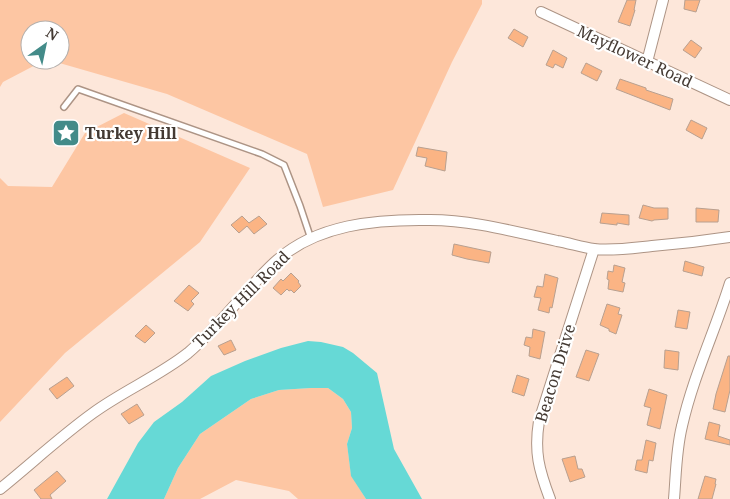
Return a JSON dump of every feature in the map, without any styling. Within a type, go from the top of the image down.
[{"type":"street","points":[[647,62],[664,0]]},
{"type":"street","name":"Mayflower Road","points":[[541,12],[730,100]]},
{"type":"street","name":"Turkey Hill Road","points":[[0,489],[93,413],[119,395],[173,364],[189,351],[276,261],[311,238],[330,231],[371,222],[433,220],[464,222],[494,227],[594,248],[627,249],[702,242],[730,237]]},
{"type":"street","name":"Beacon Drive","points":[[550,499],[538,461],[536,450],[537,430],[594,248]]},
{"type":"street","points":[[674,499],[681,427],[730,283]]},
{"type":"lane","points":[[64,107],[78,88],[262,154],[284,165],[311,238]]},
{"type":"shaded area","points":[[0,0],[482,0],[482,4],[452,62],[393,190],[323,207],[307,154],[167,94],[70,66],[70,20],[20,20],[20,70],[26,70],[3,82],[0,87]]},
{"type":"shaded area","points":[[124,113],[250,168],[200,242],[65,353],[0,422],[0,178],[8,186],[52,187],[85,133]]},
{"type":"shaded area","points":[[328,388],[343,399],[351,412],[352,428],[347,444],[351,475],[366,499],[298,499],[289,491],[236,480],[200,499],[164,499],[178,468],[200,434],[251,399],[279,390]]},
{"type":"water","points":[[308,341],[343,347],[377,373],[394,449],[422,499],[366,499],[351,476],[347,444],[352,428],[351,412],[343,399],[328,388],[311,388],[279,390],[251,399],[200,434],[178,468],[164,499],[107,499],[138,443],[154,422],[182,402],[211,376],[281,348]]},
{"type":"building","points":[[627,0],[636,0],[630,26],[618,22]]},
{"type":"building","points":[[685,0],[700,0],[696,12],[684,9]]},
{"type":"building","points":[[514,29],[528,37],[523,47],[508,38]]},
{"type":"building","points":[[691,40],[702,48],[695,58],[683,50]]},
{"type":"building","points":[[553,50],[567,58],[563,68],[555,64],[553,68],[546,65]]},
{"type":"building","points":[[586,63],[602,71],[597,81],[581,73]]},
{"type":"building","points":[[620,79],[673,99],[670,110],[616,89]]},
{"type":"building","points":[[691,120],[707,128],[702,139],[686,130]]},
{"type":"building","points":[[418,147],[447,152],[445,171],[425,166],[427,158],[416,156]]},
{"type":"building","points":[[643,205],[654,208],[668,208],[668,219],[652,221],[639,218]]},
{"type":"building","points":[[696,208],[719,210],[718,222],[696,222]]},
{"type":"building","points":[[602,213],[629,215],[629,225],[600,223]]},
{"type":"building","points":[[242,216],[249,223],[259,216],[267,224],[254,234],[247,226],[239,233],[231,225]]},
{"type":"building","points":[[454,244],[491,252],[489,263],[452,255]]},
{"type":"building","points":[[685,261],[704,267],[702,276],[683,271]]},
{"type":"building","points":[[614,265],[625,268],[622,282],[625,283],[623,292],[608,289],[608,271],[613,272]]},
{"type":"building","points":[[291,273],[301,286],[294,293],[287,289],[281,295],[273,288],[281,279],[283,281]]},
{"type":"building","points":[[545,274],[558,278],[552,308],[550,307],[549,313],[538,310],[541,298],[534,297],[537,286],[543,287]]},
{"type":"building","points":[[189,285],[199,293],[191,301],[194,304],[188,311],[174,301]]},
{"type":"building","points":[[607,304],[620,308],[618,314],[622,315],[616,334],[600,325]]},
{"type":"building","points":[[678,310],[690,312],[687,329],[675,327]]},
{"type":"building","points":[[146,325],[155,333],[145,343],[135,336]]},
{"type":"building","points":[[533,329],[545,332],[540,359],[529,356],[530,347],[524,345],[526,337],[532,338]]},
{"type":"building","points":[[231,340],[236,350],[224,355],[218,346]]},
{"type":"building","points":[[586,350],[599,354],[589,381],[576,377]]},
{"type":"building","points":[[665,350],[679,352],[678,370],[664,368]]},
{"type":"building","points":[[728,356],[730,356],[730,390],[725,412],[713,409]]},
{"type":"building","points":[[517,375],[529,379],[524,396],[512,392]]},
{"type":"building","points":[[67,377],[74,386],[57,399],[49,389]]},
{"type":"building","points":[[649,389],[667,395],[660,429],[647,425],[651,408],[644,406]]},
{"type":"building","points":[[137,404],[144,415],[129,424],[121,414]]},
{"type":"building","points":[[709,422],[720,425],[718,436],[730,440],[730,445],[705,439]]},
{"type":"building","points":[[646,440],[656,443],[653,461],[649,460],[647,473],[635,470],[637,460],[642,460]]},
{"type":"building","points":[[575,456],[578,469],[582,469],[585,477],[570,482],[562,459]]},
{"type":"building","points":[[57,471],[66,481],[50,495],[52,499],[41,499],[34,490]]},
{"type":"building","points":[[705,476],[716,479],[712,499],[698,499]]},
{"type":"place","name":"Turkey Hill","points":[[66,133]]}]
